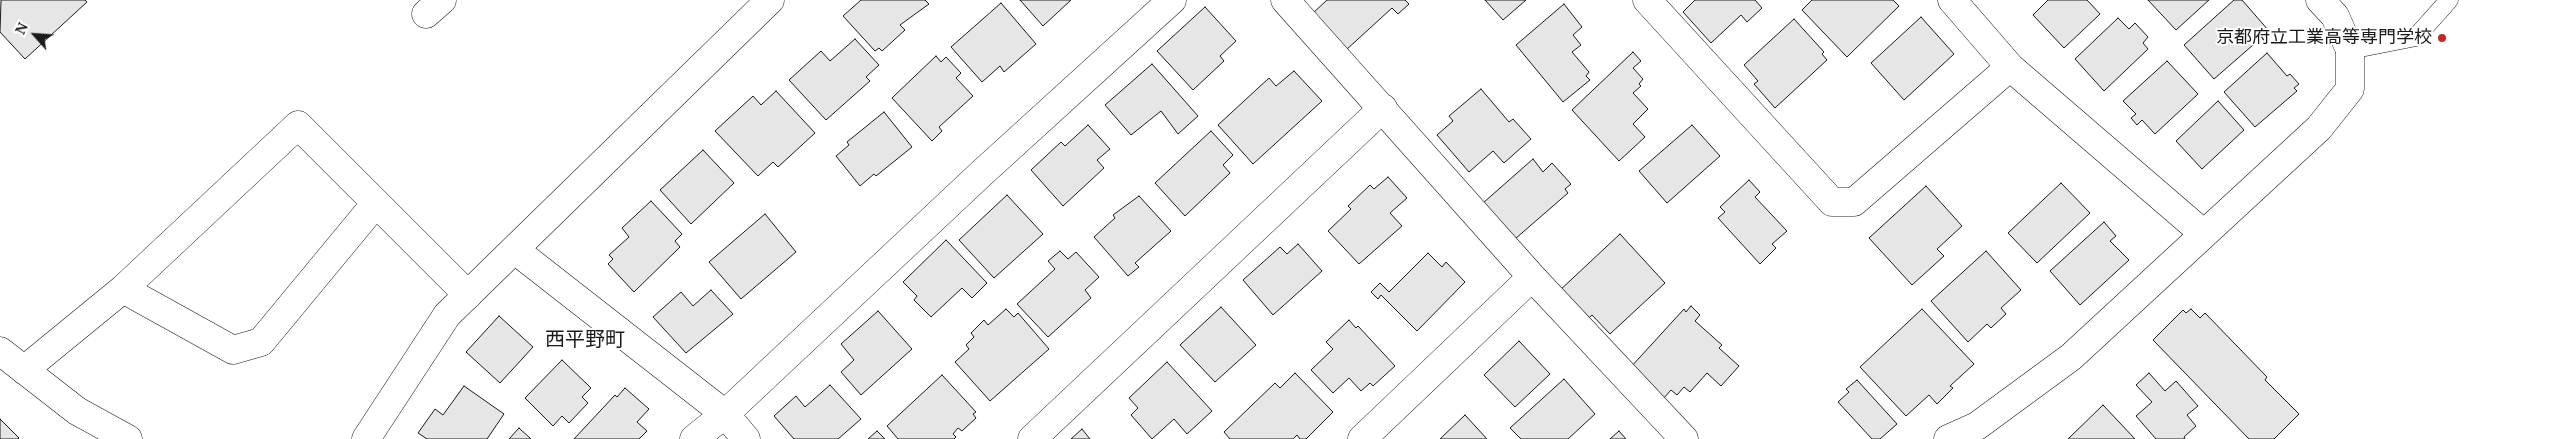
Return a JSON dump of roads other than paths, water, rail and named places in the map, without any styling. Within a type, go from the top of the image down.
[{"type":"street","points":[[366,439],[447,315],[770,0]]},
{"type":"street","points":[[694,439],[725,414],[982,172],[1172,0]]},
{"type":"street","points":[[1285,0],[1532,277],[1684,439]]},
{"type":"street","points":[[1647,0],[1832,202],[1854,202],[2010,67]]},
{"type":"street","points":[[1952,0],[2010,67],[2204,234]]},
{"type":"street","points":[[1948,439],[1977,426],[2070,357],[2319,128],[2350,89],[2350,50],[2335,16],[2320,0]]},
{"type":"street","points":[[1032,439],[1382,108]]},
{"type":"street","points":[[24,370],[123,289],[298,125],[468,294]]},
{"type":"street","points":[[123,289],[233,350],[261,342],[376,203]]},
{"type":"street","points":[[515,250],[725,414],[746,439]]},
{"type":"street","points":[[1362,439],[1532,277]]},
{"type":"street","points":[[0,351],[78,411],[128,439]]},
{"type":"lane","points":[[2350,50],[2416,37],[2449,0]]},
{"type":"place","name":"京都府立工業高等専門学校","points":[[2442,38]]},
{"type":"district","name":"西平野町","points":[[585,340]]}]
